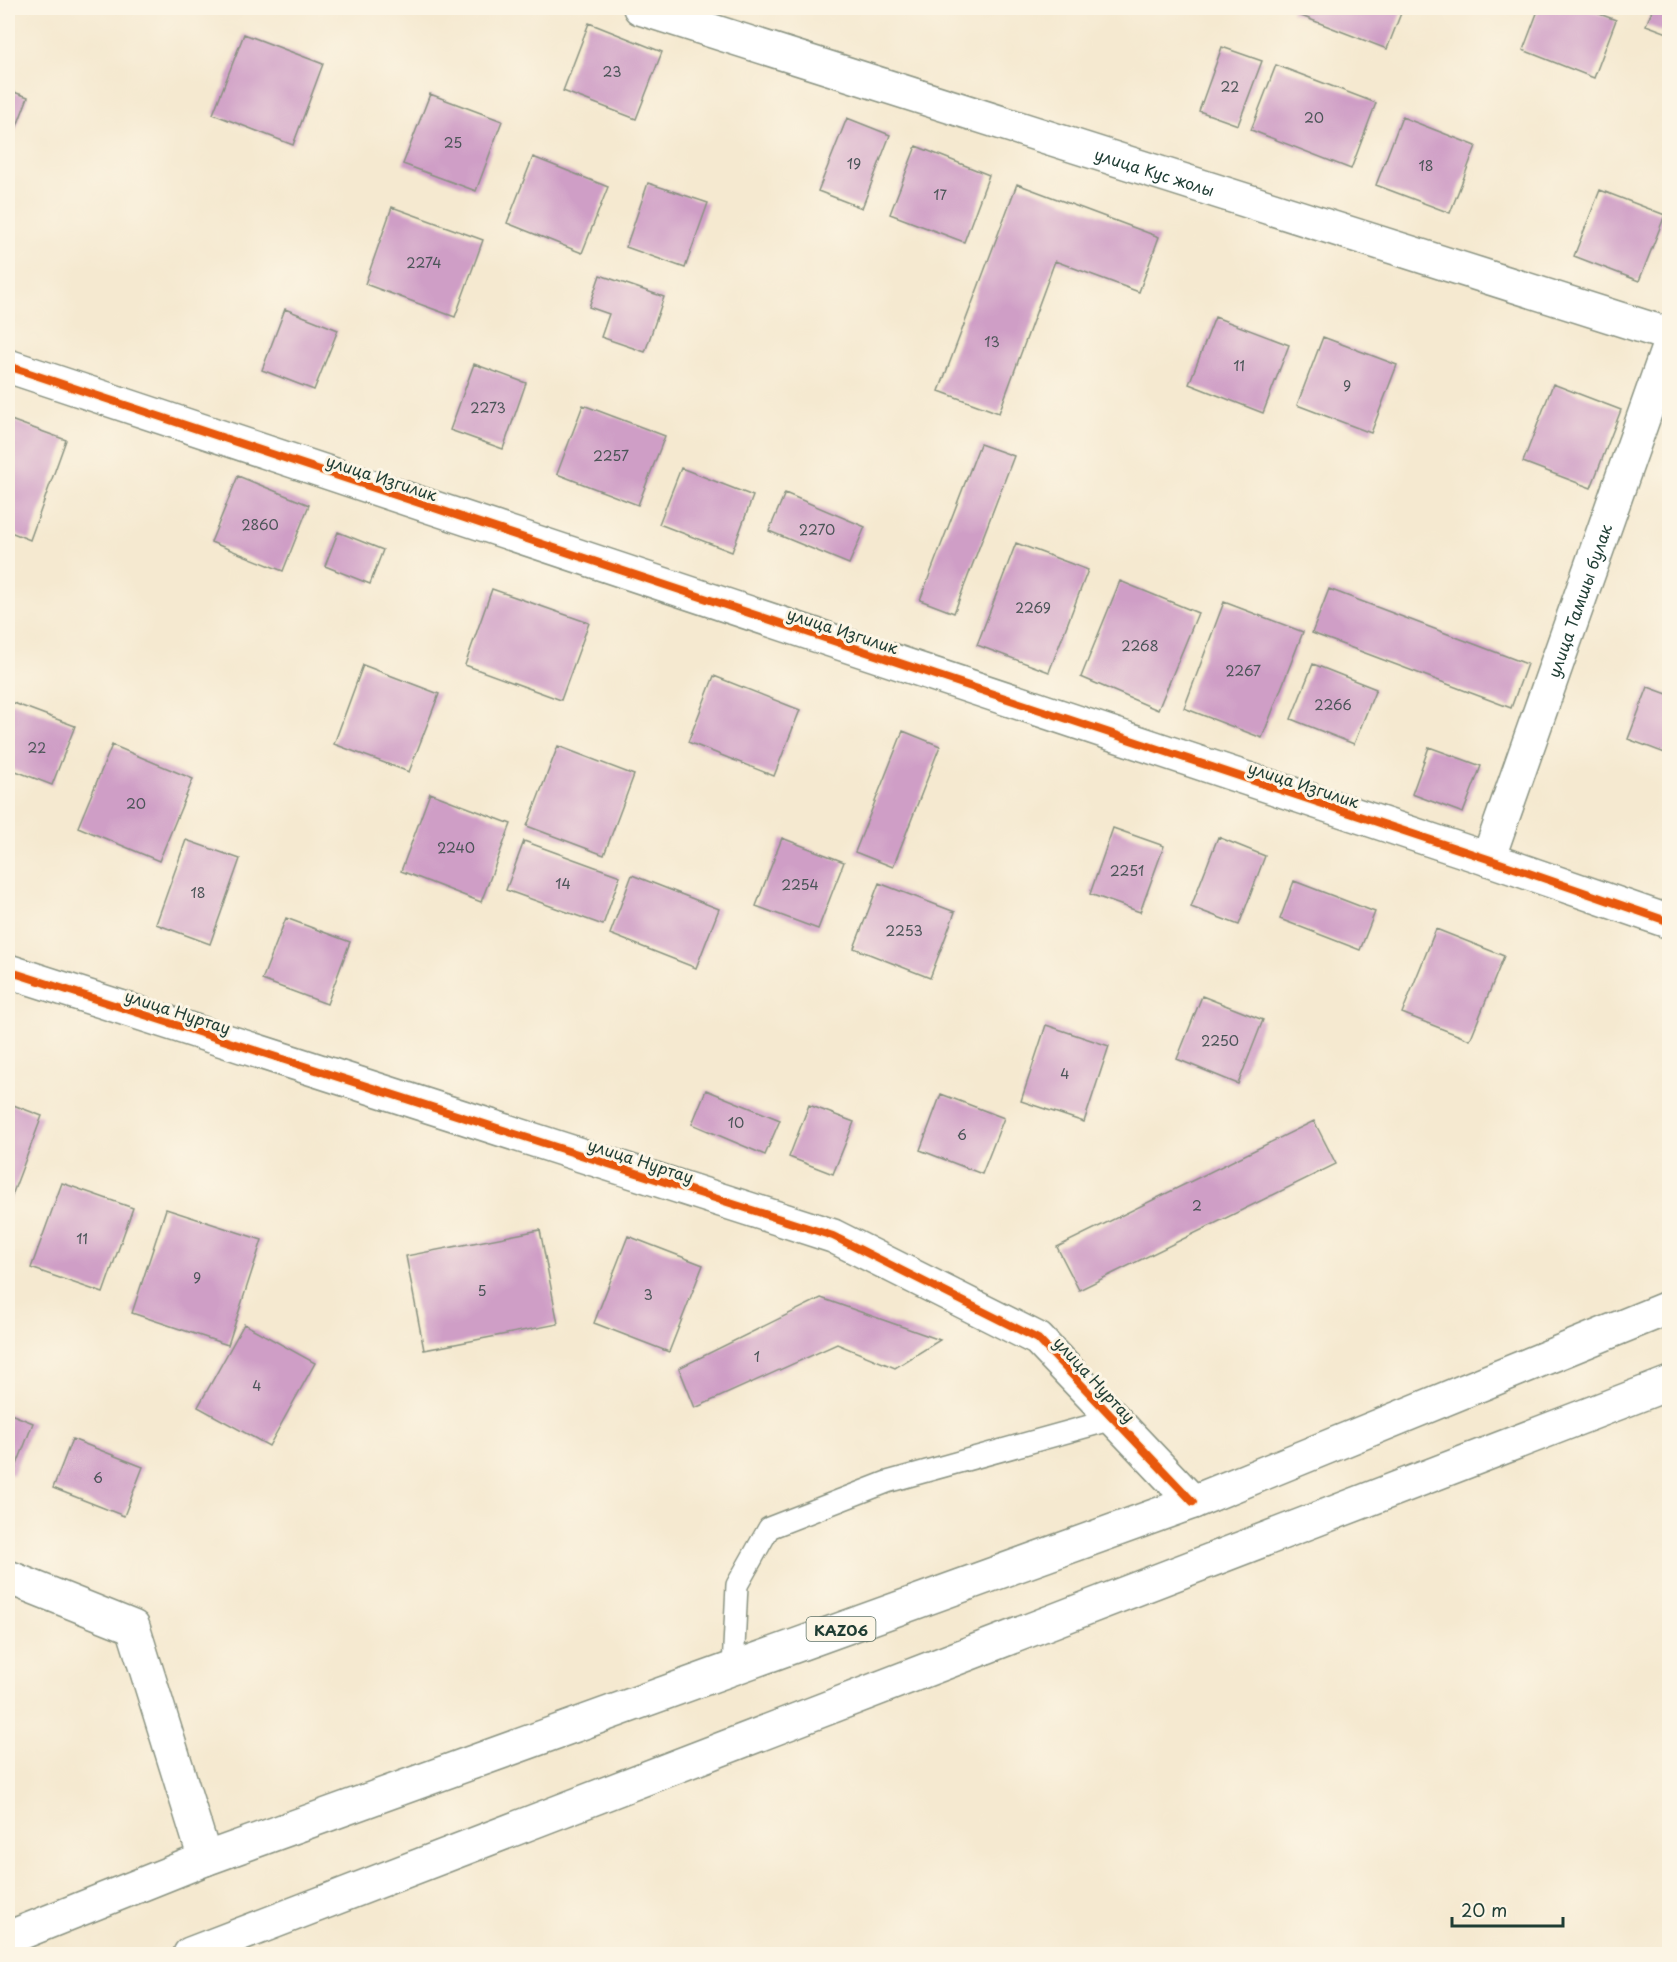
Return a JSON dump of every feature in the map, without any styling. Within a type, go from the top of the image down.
[{"type":"main road","name":"улица Кус жолы","points":[[640,8],[1670,336]]},
{"type":"main road","name":"улица Тамшы булак","points":[[1488,859],[1670,342]]},
{"type":"main road","name":"улица Изгилик","points":[[8,366],[1488,859],[1670,922]]},
{"type":"main road","name":"улица Нуртау","points":[[8,970],[833,1236],[1038,1339],[1193,1502]]},
{"type":"main road","name":"KАZ06","points":[[8,1938],[205,1859],[1193,1502],[1670,1307]]},
{"type":"main road","points":[[190,1954],[1670,1383]]},
{"type":"main road","points":[[8,1577],[133,1627],[205,1859]]},
{"type":"lane","points":[[733,1668],[737,1585],[769,1528],[887,1482],[1114,1419]]},
{"type":"building","points":[[1293,8],[1403,8],[1387,49],[1291,12]]},
{"type":"building","points":[[1539,8],[1583,8],[1616,20],[1594,78],[1523,50]]},
{"type":"building","points":[[1653,8],[1670,8],[1670,34],[1646,25]]},
{"type":"building","points":[[589,23],[662,52],[636,119],[563,91]]},
{"type":"building","points":[[244,34],[323,64],[293,145],[213,114]]},
{"type":"building","points":[[1222,47],[1262,61],[1238,125],[1199,111]]},
{"type":"building","points":[[1276,65],[1376,103],[1351,169],[1251,130]]},
{"type":"building","points":[[8,90],[28,97],[8,150]]},
{"type":"building","points":[[430,94],[502,121],[476,191],[403,164]]},
{"type":"building","points":[[1402,117],[1476,146],[1450,213],[1376,185]]},
{"type":"building","points":[[847,118],[890,135],[862,208],[818,191]]},
{"type":"building","points":[[916,146],[989,175],[964,242],[890,214]]},
{"type":"building","points":[[533,157],[608,187],[582,253],[507,223]]},
{"type":"building","points":[[648,183],[708,203],[685,268],[626,247]]},
{"type":"building","points":[[1017,184],[1159,237],[1139,292],[1055,261],[999,413],[939,391]]},
{"type":"building","points":[[1600,190],[1665,215],[1639,281],[1574,256]]},
{"type":"building","points":[[392,207],[483,240],[455,317],[365,284]]},
{"type":"building","points":[[600,275],[664,297],[645,352],[601,337],[609,314],[589,307]]},
{"type":"building","points":[[285,309],[338,330],[314,390],[262,370]]},
{"type":"building","points":[[1215,317],[1289,345],[1263,413],[1189,384]]},
{"type":"building","points":[[1323,337],[1397,365],[1371,433],[1297,405]]},
{"type":"building","points":[[474,364],[526,383],[503,449],[450,430]]},
{"type":"building","points":[[1553,384],[1621,410],[1591,488],[1523,462]]},
{"type":"building","points":[[583,405],[665,436],[638,505],[557,474]]},
{"type":"building","points":[[8,419],[66,440],[30,540],[8,531]]},
{"type":"building","points":[[980,444],[1014,456],[954,613],[920,600]]},
{"type":"building","points":[[681,468],[753,496],[732,552],[659,524]]},
{"type":"building","points":[[238,476],[309,505],[283,571],[211,542]]},
{"type":"building","points":[[785,493],[865,527],[849,564],[769,531]]},
{"type":"building","points":[[338,532],[383,550],[370,584],[325,566]]},
{"type":"building","points":[[1016,543],[1088,570],[1049,672],[977,645]]},
{"type":"building","points":[[1120,581],[1198,613],[1158,710],[1081,677]]},
{"type":"building","points":[[492,589],[589,623],[561,700],[465,665]]},
{"type":"building","points":[[1329,589],[1527,664],[1511,708],[1312,633]]},
{"type":"building","points":[[1224,602],[1303,632],[1262,738],[1184,708]]},
{"type":"building","points":[[1313,664],[1376,689],[1354,744],[1291,719]]},
{"type":"building","points":[[363,665],[439,694],[409,772],[334,744]]},
{"type":"building","points":[[714,676],[800,710],[774,776],[688,742]]},
{"type":"building","points":[[1648,687],[1670,695],[1670,755],[1628,739]]},
{"type":"building","points":[[11,702],[75,726],[52,785],[8,768],[8,712]]},
{"type":"building","points":[[903,731],[940,746],[893,867],[855,852]]},
{"type":"building","points":[[112,745],[193,779],[159,861],[78,827]]},
{"type":"building","points":[[558,746],[634,775],[604,855],[527,826]]},
{"type":"building","points":[[1429,747],[1481,766],[1463,813],[1412,794]]},
{"type":"building","points":[[430,793],[511,824],[481,902],[401,871]]},
{"type":"building","points":[[1113,828],[1164,846],[1140,912],[1090,894]]},
{"type":"building","points":[[1218,837],[1265,856],[1239,925],[1191,907]]},
{"type":"building","points":[[782,838],[844,862],[818,929],[756,906]]},
{"type":"building","points":[[186,840],[240,859],[210,944],[156,924]]},
{"type":"building","points":[[524,841],[620,876],[603,925],[506,890]]},
{"type":"building","points":[[632,875],[719,909],[696,968],[610,934]]},
{"type":"building","points":[[1294,881],[1375,912],[1360,950],[1280,919]]},
{"type":"building","points":[[879,883],[955,912],[930,978],[854,948]]},
{"type":"building","points":[[286,918],[350,942],[327,1004],[262,980]]},
{"type":"building","points":[[1436,929],[1504,956],[1470,1040],[1402,1013]]},
{"type":"building","points":[[1202,996],[1263,1020],[1238,1084],[1177,1059]]},
{"type":"building","points":[[1046,1025],[1109,1046],[1084,1122],[1021,1101]]},
{"type":"building","points":[[706,1090],[780,1120],[765,1155],[692,1124]]},
{"type":"building","points":[[941,1094],[1004,1118],[982,1174],[920,1150]]},
{"type":"building","points":[[8,1103],[42,1116],[8,1206]]},
{"type":"building","points":[[809,1105],[854,1122],[833,1174],[789,1157]]},
{"type":"building","points":[[1314,1121],[1336,1164],[1079,1290],[1057,1247]]},
{"type":"building","points":[[62,1183],[133,1208],[103,1293],[31,1268]]},
{"type":"building","points":[[166,1209],[262,1240],[228,1345],[132,1313]]},
{"type":"building","points":[[540,1230],[558,1324],[424,1350],[406,1256]]},
{"type":"building","points":[[628,1236],[703,1265],[669,1352],[594,1323]]},
{"type":"building","points":[[821,1298],[940,1340],[895,1368],[837,1344],[695,1408],[679,1368]]},
{"type":"building","points":[[244,1324],[315,1363],[269,1446],[198,1407]]},
{"type":"building","points":[[8,1413],[33,1423],[13,1475],[8,1473]]},
{"type":"building","points":[[72,1439],[143,1467],[124,1516],[53,1488]]},
{"type":"cycle path","points":[[8,366],[1488,859],[1670,922]]},
{"type":"cycle path","points":[[8,971],[833,1236],[1038,1339],[1193,1502]]}]
